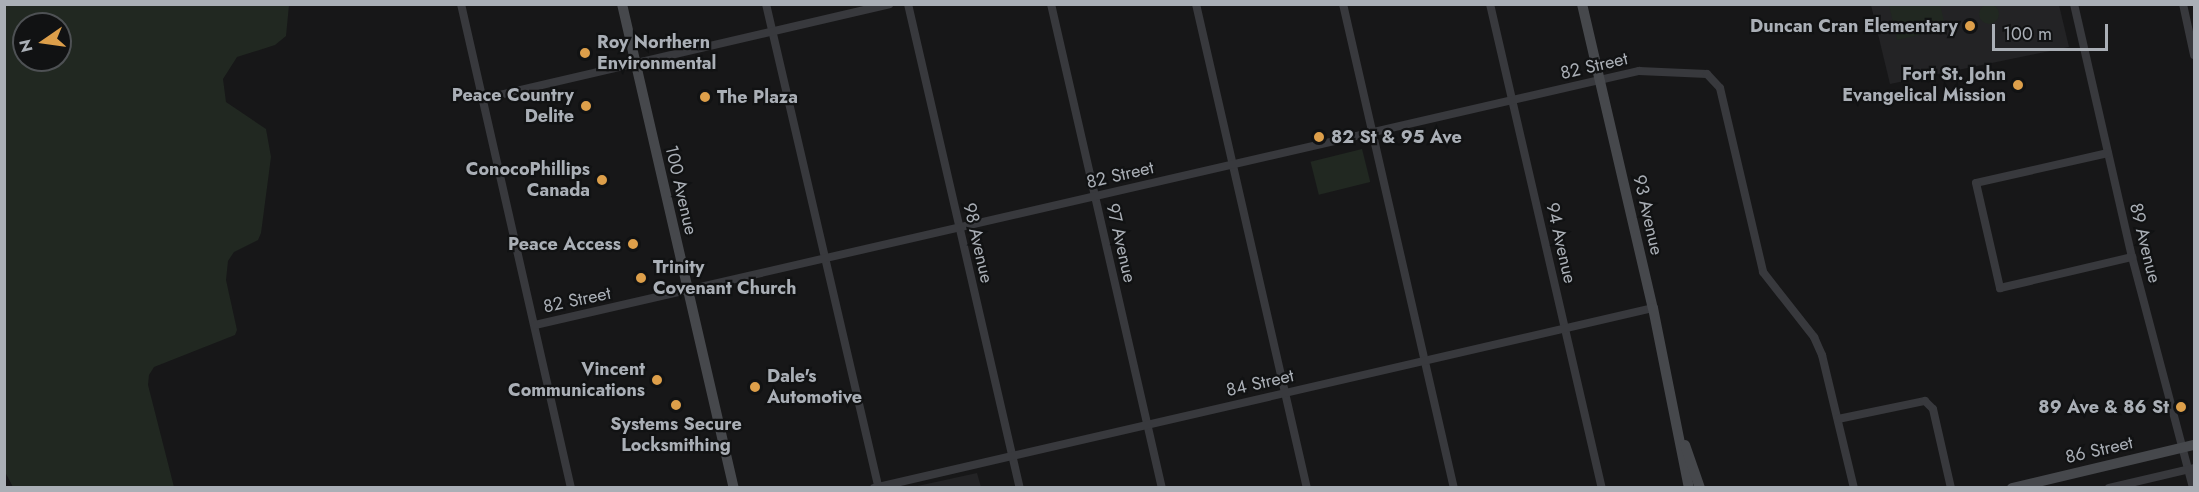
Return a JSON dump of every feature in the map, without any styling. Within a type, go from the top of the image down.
[{"type":"main road","name":"100 Avenue","points":[[622,4],[734,488]]},
{"type":"main road","name":"93 Avenue","points":[[1582,4],[1681,434],[1689,488]]},
{"type":"main road","name":"93 Avenue","points":[[1681,434],[1700,488]]},
{"type":"main road","name":"86 Street","points":[[2012,488],[2189,446]]},
{"type":"street","points":[[461,4],[571,488]]},
{"type":"street","points":[[766,4],[876,487]]},
{"type":"street","points":[[482,99],[889,4]]},
{"type":"street","name":"98 Avenue","points":[[908,4],[1020,488]]},
{"type":"street","name":"97 Avenue","points":[[1051,4],[1162,488]]},
{"type":"street","points":[[1196,4],[1307,488]]},
{"type":"street","points":[[1343,4],[1454,488]]},
{"type":"street","name":"94 Avenue","points":[[1490,4],[1602,488]]},
{"type":"street","name":"89 Avenue","points":[[2074,4],[2132,257],[2189,446],[2193,488]]},
{"type":"street","points":[[2183,4],[2194,55]]},
{"type":"street","name":"82 Street","points":[[535,325],[1647,70],[1713,78],[1722,95],[1763,272],[1818,345],[1838,419]]},
{"type":"street","points":[[2108,153],[1976,183],[2000,288],[2132,257]]},
{"type":"street","name":"84 Street","points":[[876,487],[1653,308]]},
{"type":"street","points":[[1854,488],[1838,419],[1925,401],[1933,409],[1951,488]]},
{"type":"street","points":[[2109,488],[2192,469]]},
{"type":"shaded area","points":[[5,4],[289,5],[286,36],[275,45],[237,57],[223,79],[226,102],[266,129],[271,157],[261,233],[258,240],[234,252],[228,261],[226,280],[237,330],[235,335],[154,367],[149,375],[148,385],[174,487],[13,487],[5,472]]},
{"type":"shaded area","points":[[1985,4],[1993,4],[1999,10],[1999,18],[1993,24],[1985,24],[1979,18],[1979,10]]},
{"type":"shaded area","name":"Duncan Cran Elementary","points":[[1871,5],[2059,5],[2069,47],[1890,84]]},
{"type":"shaded area","points":[[1889,5],[1940,5],[1946,29],[1897,40]]},
{"type":"shaded area","points":[[1362,149],[1370,182],[1319,195],[1311,162]]},
{"type":"shaded area","points":[[977,473],[981,487],[913,487]]},
{"type":"place","name":"Duncan Cran Elementary","points":[[1970,26]]},
{"type":"place","name":"Roy Northern Environmental","points":[[585,53]]},
{"type":"place","name":"Fort St. John Evangelical Mission","points":[[2018,85]]},
{"type":"place","name":"The Plaza","points":[[705,97]]},
{"type":"place","name":"Peace Country Delite","points":[[586,106]]},
{"type":"place","name":"82 St & 95 Ave","points":[[1319,137]]},
{"type":"place","name":"ConocoPhillips Canada","points":[[602,180]]},
{"type":"place","name":"Peace Access","points":[[633,244]]},
{"type":"place","name":"Trinity Covenant Church","points":[[641,278]]},
{"type":"place","name":"Vincent Communications","points":[[657,380]]},
{"type":"place","name":"Dale's Automotive","points":[[755,387]]},
{"type":"place","name":"Systems Secure Locksmithing","points":[[676,405]]},
{"type":"place","name":"89 Ave & 86 St","points":[[2181,407]]}]
